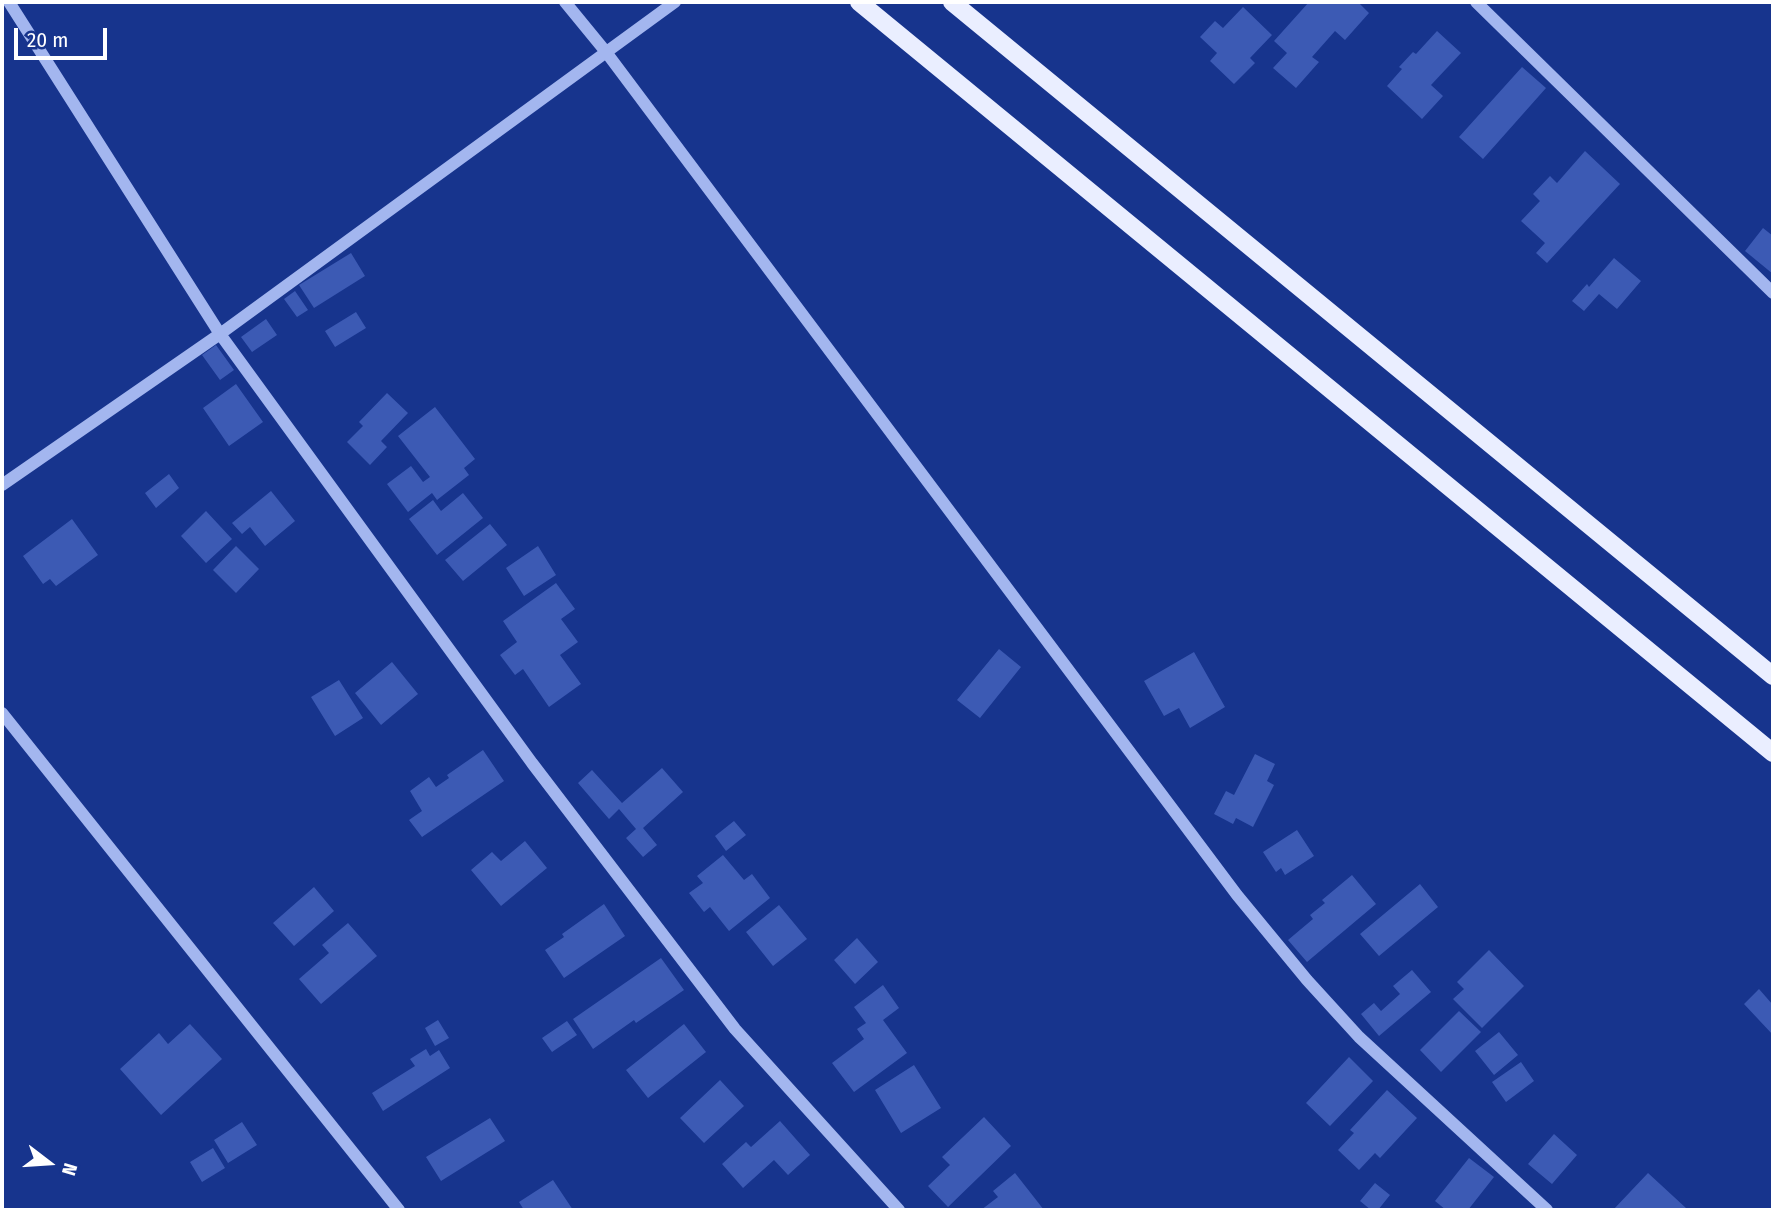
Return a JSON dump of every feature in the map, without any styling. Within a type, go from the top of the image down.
[{"type":"main road","points":[[859,2],[1773,752]]},
{"type":"main road","points":[[952,2],[1773,676]]},
{"type":"street","points":[[9,2],[220,334],[540,774],[734,1029],[899,1210]]},
{"type":"street","points":[[565,2],[606,52],[1237,895],[1307,980],[1359,1037],[1547,1210]]},
{"type":"street","points":[[2,485],[220,334],[675,2]]},
{"type":"street","points":[[1476,2],[1773,293]]},
{"type":"street","points":[[2,713],[399,1210]]},
{"type":"building","points":[[1309,2],[1360,2],[1369,13],[1345,40],[1335,31],[1312,57],[1319,62],[1296,88],[1273,68],[1287,53],[1274,41]]},
{"type":"building","points":[[1243,7],[1272,35],[1250,58],[1255,63],[1234,84],[1210,61],[1217,53],[1200,37],[1215,21],[1223,28]]},
{"type":"building","points":[[1437,31],[1461,53],[1431,85],[1443,96],[1422,119],[1387,86],[1402,69],[1399,67],[1413,52],[1416,54]]},
{"type":"building","points":[[1522,67],[1546,88],[1483,159],[1459,137]]},
{"type":"building","points":[[1585,151],[1620,184],[1547,263],[1536,253],[1545,243],[1521,221],[1540,201],[1533,194],[1550,176],[1557,183]]},
{"type":"building","points":[[1763,228],[1773,236],[1773,274],[1745,251]]},
{"type":"building","points":[[351,253],[365,276],[314,308],[299,285]]},
{"type":"building","points":[[1614,258],[1641,281],[1617,309],[1599,294],[1584,311],[1572,301],[1587,284],[1589,287]]},
{"type":"building","points":[[295,291],[308,310],[297,317],[284,299]]},
{"type":"building","points":[[356,312],[366,328],[335,347],[325,331]]},
{"type":"building","points":[[266,319],[277,335],[252,352],[241,337]]},
{"type":"building","points":[[216,345],[234,370],[220,380],[202,355]]},
{"type":"building","points":[[236,384],[263,422],[229,446],[203,408]]},
{"type":"building","points":[[387,393],[408,413],[381,441],[387,447],[370,465],[347,442],[363,426],[359,422]]},
{"type":"building","points":[[435,407],[475,459],[464,468],[469,475],[437,500],[432,493],[408,512],[387,484],[411,466],[423,482],[430,477],[398,436]]},
{"type":"building","points":[[169,474],[179,488],[156,508],[145,493]]},
{"type":"building","points":[[271,491],[295,521],[265,546],[250,527],[242,534],[232,523]]},
{"type":"building","points":[[463,493],[483,518],[437,555],[409,519],[433,500],[441,511]]},
{"type":"building","points":[[206,511],[232,539],[206,563],[181,536]]},
{"type":"building","points":[[72,519],[98,555],[56,586],[50,579],[43,584],[23,556]]},
{"type":"building","points":[[490,524],[507,545],[463,581],[445,560]]},
{"type":"building","points":[[236,546],[259,569],[236,593],[213,570]]},
{"type":"building","points":[[538,546],[556,575],[524,596],[506,568]]},
{"type":"building","points":[[556,583],[575,609],[561,619],[578,642],[560,655],[581,684],[549,707],[523,669],[515,675],[500,655],[517,642],[503,621]]},
{"type":"building","points":[[999,649],[1021,667],[980,718],[957,700]]},
{"type":"building","points":[[1194,652],[1225,707],[1190,728],[1179,708],[1164,716],[1144,681]]},
{"type":"building","points":[[392,662],[418,694],[381,725],[355,693]]},
{"type":"building","points":[[339,680],[363,718],[335,736],[311,697]]},
{"type":"building","points":[[483,750],[504,781],[422,837],[409,820],[422,811],[410,791],[429,777],[436,787],[449,778],[447,775]]},
{"type":"building","points":[[1255,754],[1275,764],[1267,781],[1274,785],[1253,827],[1236,818],[1233,824],[1214,814],[1226,791],[1234,795]]},
{"type":"building","points":[[662,768],[683,792],[643,828],[657,845],[643,857],[626,838],[636,829],[619,809],[609,819],[578,783],[592,770],[622,803]]},
{"type":"building","points":[[734,821],[746,835],[726,851],[715,836]]},
{"type":"building","points":[[1297,830],[1314,856],[1285,875],[1281,868],[1276,872],[1263,852]]},
{"type":"building","points":[[525,841],[547,868],[501,906],[471,870],[492,852],[501,861]]},
{"type":"building","points":[[723,855],[744,880],[752,874],[770,898],[729,931],[710,907],[704,912],[689,893],[703,883],[697,876]]},
{"type":"building","points":[[1352,875],[1376,904],[1307,962],[1288,940],[1313,919],[1310,915],[1325,903],[1322,900]]},
{"type":"building","points":[[1420,884],[1438,907],[1379,956],[1360,934]]},
{"type":"building","points":[[314,887],[334,911],[294,946],[273,923]]},
{"type":"building","points":[[604,904],[625,936],[564,978],[545,950],[564,937],[562,934]]},
{"type":"building","points":[[779,905],[807,939],[773,966],[746,932]]},
{"type":"building","points":[[348,923],[377,956],[321,1004],[299,979],[329,953],[322,945]]},
{"type":"building","points":[[857,938],[878,962],[855,984],[834,960]]},
{"type":"building","points":[[1489,950],[1524,986],[1482,1028],[1453,999],[1464,989],[1457,982]]},
{"type":"building","points":[[661,958],[684,990],[593,1049],[573,1019]]},
{"type":"building","points":[[1412,970],[1431,992],[1379,1036],[1361,1014],[1374,1003],[1381,1011],[1400,994],[1393,986]]},
{"type":"building","points":[[883,985],[899,1008],[883,1020],[907,1053],[854,1092],[832,1063],[864,1039],[857,1029],[866,1023],[854,1007]]},
{"type":"building","points":[[1759,989],[1773,1005],[1773,1035],[1744,1004]]},
{"type":"building","points":[[1459,1011],[1481,1032],[1441,1072],[1420,1050]]},
{"type":"building","points":[[438,1020],[449,1038],[435,1046],[425,1028]]},
{"type":"building","points":[[567,1021],[577,1035],[552,1052],[542,1038]]},
{"type":"building","points":[[190,1024],[222,1059],[161,1115],[120,1069],[159,1033],[168,1044]]},
{"type":"building","points":[[684,1024],[706,1052],[648,1098],[626,1070]]},
{"type":"building","points":[[1499,1032],[1518,1055],[1494,1075],[1475,1051]]},
{"type":"building","points":[[426,1049],[430,1056],[439,1050],[450,1068],[383,1111],[372,1093],[415,1066],[410,1059]]},
{"type":"building","points":[[1349,1057],[1373,1081],[1330,1126],[1306,1103]]},
{"type":"building","points":[[1521,1062],[1534,1081],[1506,1102],[1492,1082]]},
{"type":"building","points":[[914,1065],[941,1108],[901,1133],[875,1090]]},
{"type":"building","points":[[720,1080],[744,1106],[704,1143],[680,1118]]},
{"type":"building","points":[[1387,1090],[1417,1118],[1380,1158],[1375,1153],[1359,1170],[1338,1150],[1354,1133],[1350,1130]]},
{"type":"building","points":[[984,1117],[1011,1146],[948,1207],[928,1186],[950,1165],[942,1157]]},
{"type":"building","points":[[490,1118],[505,1141],[441,1181],[426,1157]]},
{"type":"building","points":[[780,1121],[810,1155],[788,1175],[774,1160],[743,1188],[722,1164],[746,1142],[751,1147]]},
{"type":"building","points":[[242,1122],[257,1145],[228,1163],[214,1140]]},
{"type":"building","points":[[1554,1134],[1577,1155],[1552,1184],[1528,1164]]},
{"type":"building","points":[[213,1148],[225,1168],[202,1182],[190,1162]]},
{"type":"building","points":[[1469,1158],[1494,1177],[1468,1210],[1446,1210],[1435,1201]]},
{"type":"building","points":[[1015,1173],[1044,1210],[981,1210],[998,1197],[993,1191]]},
{"type":"building","points":[[1648,1173],[1686,1208],[1685,1210],[1613,1210]]},
{"type":"building","points":[[553,1180],[573,1210],[524,1210],[519,1202]]},
{"type":"building","points":[[1375,1183],[1390,1195],[1378,1210],[1371,1210],[1360,1201]]}]
